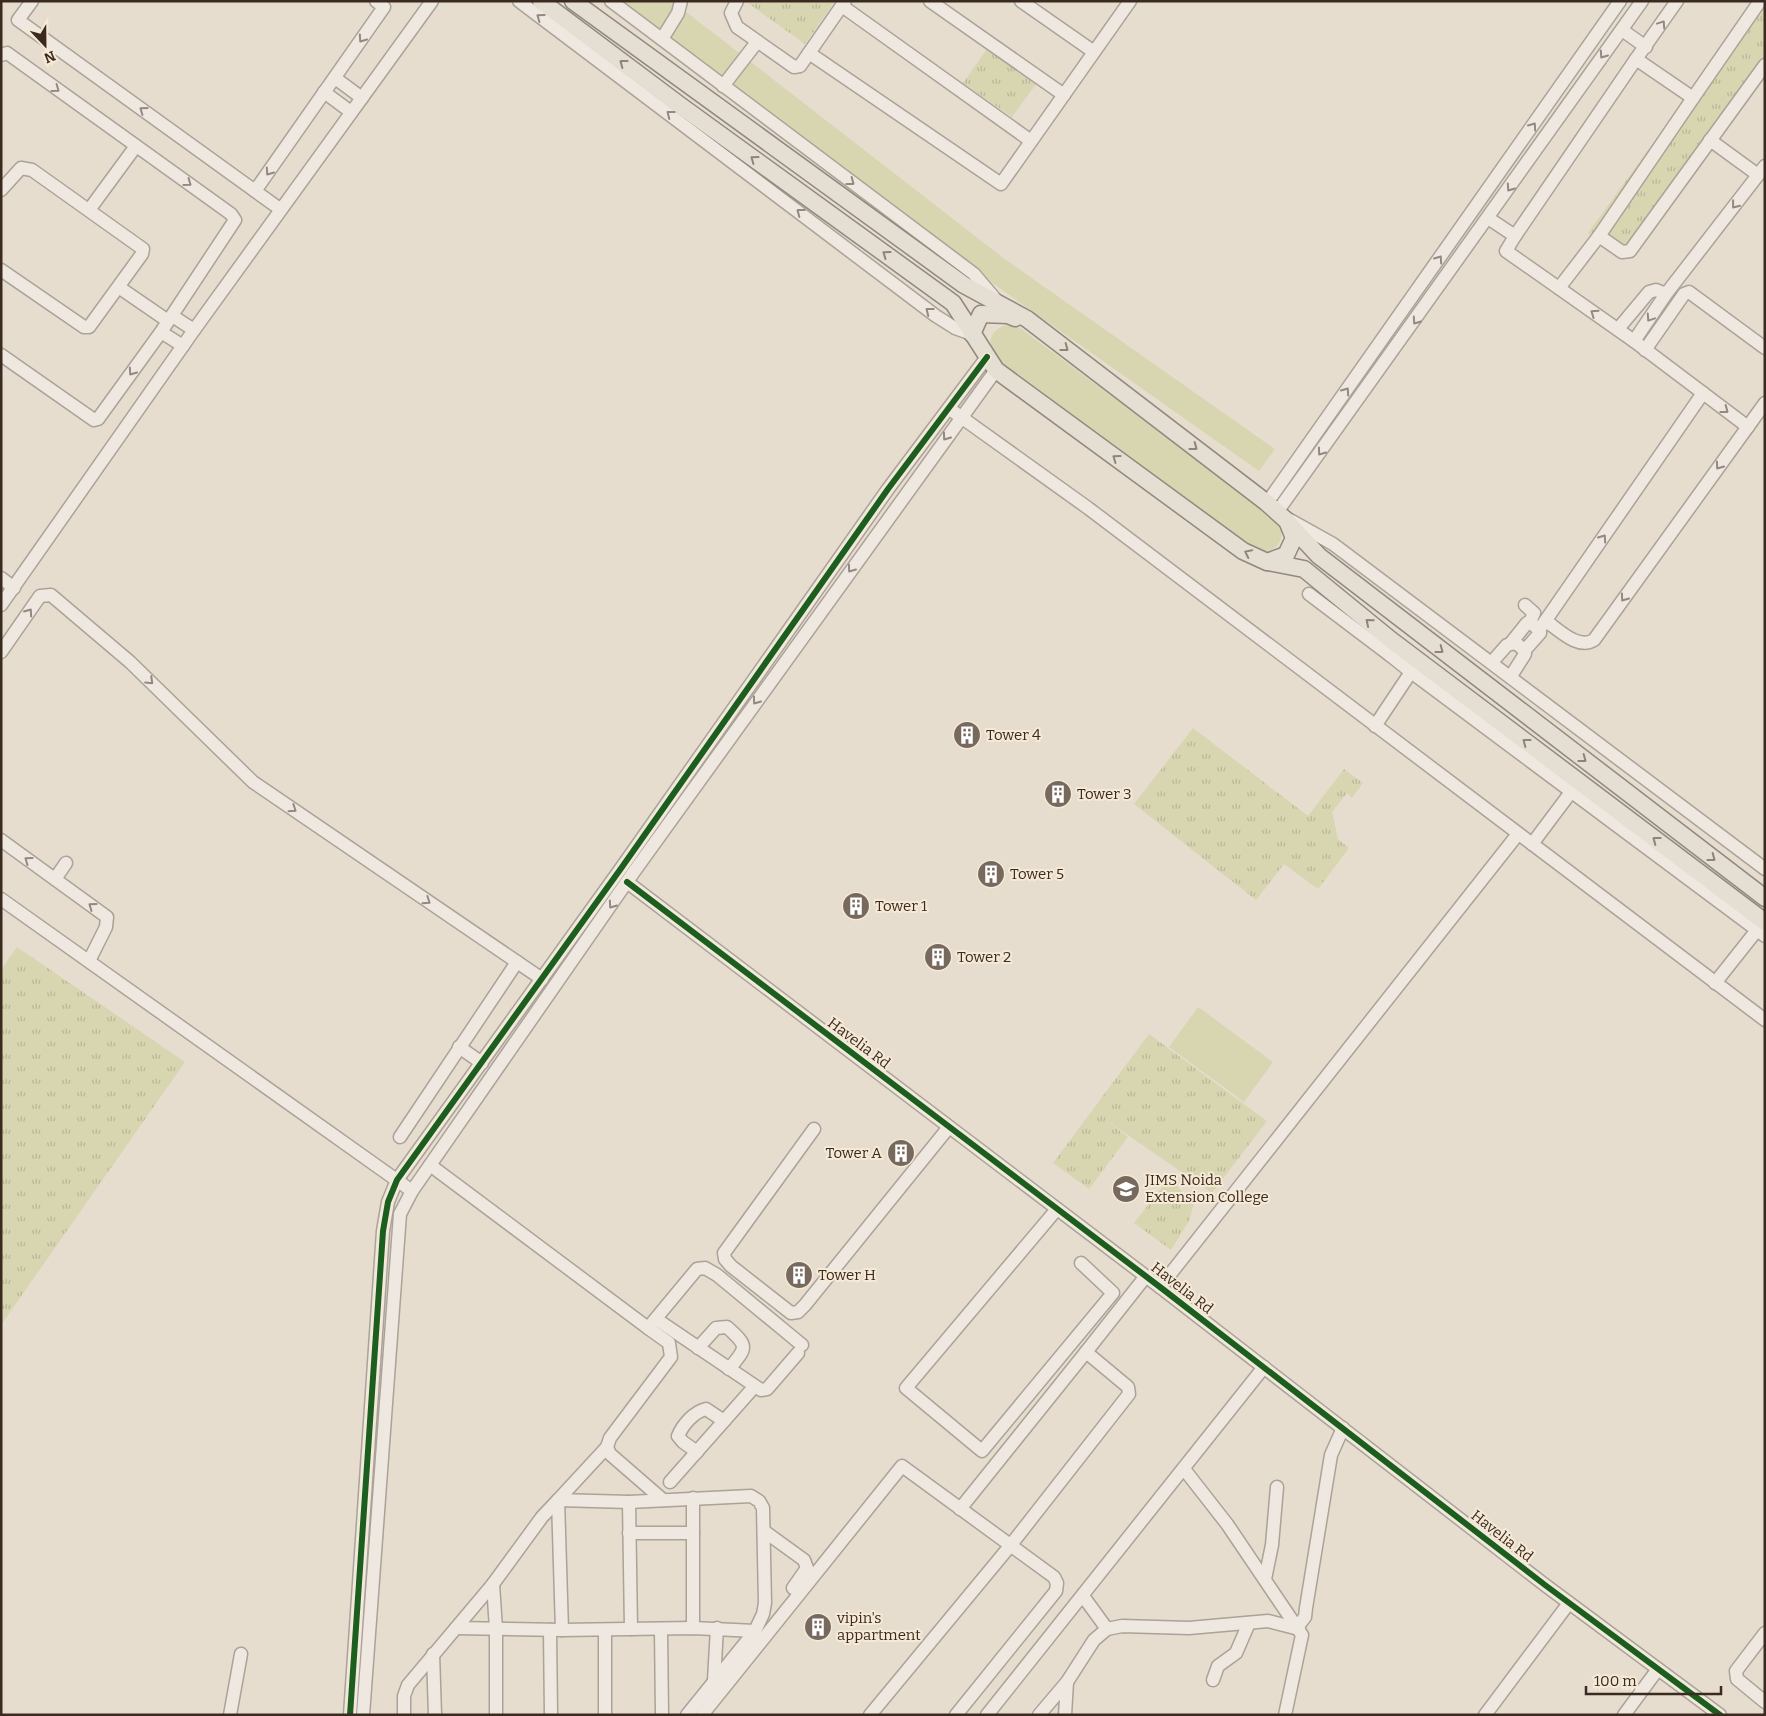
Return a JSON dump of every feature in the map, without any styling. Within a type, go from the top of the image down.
[{"type":"main road","points":[[541,1],[681,106],[953,303],[991,363],[1243,551],[1267,562],[1304,569],[1395,651],[1762,929]]},
{"type":"main road","points":[[573,1],[964,285],[996,300],[1040,329],[1278,513],[1319,556],[1765,898]]},
{"type":"main road","points":[[972,334],[981,314],[991,313],[1008,315],[1040,329]]},
{"type":"main road","points":[[1267,562],[1286,555],[1294,538],[1278,513]]},
{"type":"street","points":[[32,1],[18,20],[280,210]]},
{"type":"street","points":[[255,191],[384,7],[376,1]]},
{"type":"street","points":[[1,605],[194,330],[432,1]]},
{"type":"street","points":[[519,1],[936,316],[955,328],[972,334]]},
{"type":"street","points":[[611,1],[974,274],[996,300]]},
{"type":"street","points":[[662,40],[678,13],[681,1]]},
{"type":"street","points":[[737,1],[731,13],[732,20],[737,27],[794,67],[800,66],[843,3],[1031,141]]},
{"type":"street","points":[[930,1],[1064,94]]},
{"type":"street","points":[[1021,1],[1094,52]]},
{"type":"street","points":[[1278,513],[1620,1]]},
{"type":"street","points":[[1278,513],[1642,1]]},
{"type":"street","points":[[1677,1],[1514,236],[1506,251],[1618,329],[1748,427]]},
{"type":"street","points":[[1559,288],[1599,236],[1760,1]]},
{"type":"street","points":[[809,53],[1001,184],[1094,52],[1126,3]]},
{"type":"street","points":[[1622,30],[1646,47]]},
{"type":"street","points":[[723,86],[757,42]]},
{"type":"street","points":[[1,55],[7,53],[231,214],[235,220],[169,324],[97,420],[1,355]]},
{"type":"street","points":[[1636,60],[1693,98]]},
{"type":"street","points":[[1599,236],[1622,252],[1630,251],[1765,65]]},
{"type":"street","points":[[335,78],[362,98]]},
{"type":"street","points":[[324,92],[351,112]]},
{"type":"street","points":[[1634,341],[1666,294],[1761,170],[1710,140]]},
{"type":"street","points":[[89,210],[136,146]]},
{"type":"street","points":[[1,190],[21,168],[32,170],[143,249],[142,254],[120,288],[94,324],[89,327],[84,327],[1,270]]},
{"type":"street","points":[[1488,218],[1514,236]]},
{"type":"street","points":[[120,288],[169,324],[183,346]]},
{"type":"street","points":[[1618,329],[1649,292],[1656,290],[1666,294]]},
{"type":"street","points":[[1645,350],[1684,294],[1689,292],[1765,348]]},
{"type":"street","points":[[169,324],[194,330]]},
{"type":"street","points":[[363,1715],[400,1214],[412,1191],[627,882],[646,844],[948,408],[991,363]]},
{"type":"street","points":[[350,1715],[383,1231],[388,1202],[397,1180],[542,979],[646,844],[960,417],[991,363]]},
{"type":"street","points":[[1539,624],[1703,393]]},
{"type":"street","points":[[1492,662],[1527,623],[1539,624],[1580,643],[1587,644],[1594,640],[1765,403]]},
{"type":"street","points":[[948,408],[1088,508],[1765,1020]]},
{"type":"street","points":[[1278,513],[1333,544],[1765,869]]},
{"type":"street","points":[[1,578],[14,588]]},
{"type":"street","points":[[1309,594],[1395,651],[1411,672],[1571,792],[1762,929],[1715,983]]},
{"type":"street","points":[[1,652],[40,596],[51,595],[130,662],[253,782],[542,979]]},
{"type":"street","points":[[1510,676],[1523,660],[1524,651],[1540,633],[1539,624],[1534,613],[1525,605]]},
{"type":"street","points":[[1412,628],[1425,612]]},
{"type":"street","points":[[1511,643],[1521,646],[1524,651]]},
{"type":"street","points":[[1375,726],[1411,672]]},
{"type":"street","points":[[1532,844],[1571,792]]},
{"type":"street","points":[[1160,1287],[1518,834]]},
{"type":"street","points":[[1,840],[106,917],[106,927],[89,961]]},
{"type":"street","points":[[55,879],[66,863]]},
{"type":"street","name":"Havelia Rd","points":[[627,882],[1146,1276],[1569,1603],[1716,1714]]},
{"type":"street","points":[[1,899],[412,1191]]},
{"type":"street","points":[[400,1137],[517,962]]},
{"type":"street","points":[[459,1048],[482,1063]]},
{"type":"street","points":[[814,1129],[724,1253],[725,1259],[731,1266],[790,1313],[798,1312],[805,1305],[949,1127]]},
{"type":"street","points":[[430,1165],[652,1323],[698,1348],[760,1390],[767,1389],[800,1349],[717,1275],[705,1268],[697,1269],[652,1323]]},
{"type":"street","points":[[1057,1209],[906,1388],[982,1451],[1113,1293],[1081,1263]]},
{"type":"street","points":[[960,1509],[1146,1276]]},
{"type":"street","points":[[404,1715],[404,1696],[408,1685],[493,1584],[536,1525],[607,1447],[610,1438],[670,1357],[669,1343],[652,1323]]},
{"type":"street","points":[[698,1348],[716,1328],[727,1327],[745,1346],[744,1351],[729,1369]]},
{"type":"street","points":[[870,1715],[1010,1546],[1130,1394],[1128,1386],[1086,1352]]},
{"type":"street","points":[[988,1715],[1264,1367]]},
{"type":"street","points":[[670,1482],[754,1387]]},
{"type":"street","points":[[697,1452],[678,1436],[681,1429],[698,1411],[706,1409],[724,1421]]},
{"type":"street","points":[[1299,1628],[1305,1617],[1331,1455],[1344,1428]]},
{"type":"street","points":[[607,1447],[610,1454],[663,1500]]},
{"type":"street","points":[[702,1715],[902,1466],[1054,1577],[1057,1582],[1056,1591],[956,1715]]},
{"type":"street","points":[[1184,1469],[1227,1524],[1302,1635],[1288,1714]]},
{"type":"street","points":[[1265,1579],[1272,1545],[1277,1487]]},
{"type":"street","points":[[558,1500],[629,1502],[751,1496],[759,1501],[763,1508],[765,1603],[757,1628]]},
{"type":"street","points":[[693,1498],[693,1628]]},
{"type":"street","points":[[551,1715],[556,1630],[558,1500]]},
{"type":"street","points":[[629,1502],[631,1629]]},
{"type":"street","points":[[686,1715],[757,1628],[779,1607],[807,1568],[804,1560],[764,1531]]},
{"type":"street","points":[[629,1533],[693,1533]]},
{"type":"street","points":[[493,1584],[496,1629],[496,1715]]},
{"type":"street","points":[[1083,1596],[1107,1629]]},
{"type":"street","points":[[1485,1715],[1569,1603]]},
{"type":"street","points":[[1039,1715],[1067,1682],[1094,1640],[1107,1629],[1122,1626],[1189,1628],[1268,1621],[1299,1628]]},
{"type":"street","points":[[1213,1680],[1218,1666],[1236,1653],[1249,1623]]},
{"type":"street","points":[[456,1628],[605,1630],[757,1628]]},
{"type":"street","points":[[714,1680],[718,1628]]},
{"type":"street","points":[[661,1629],[662,1715]]},
{"type":"street","points":[[605,1630],[605,1715]]},
{"type":"street","points":[[1765,1633],[1736,1671],[1738,1679],[1765,1702]]},
{"type":"street","points":[[230,1715],[241,1654]]},
{"type":"street","points":[[433,1654],[435,1715]]},
{"type":"street","points":[[1624,1715],[1658,1669]]},
{"type":"street","points":[[1065,1715],[1067,1682]]},
{"type":"green space","points":[[623,1],[672,1],[1006,260],[1275,449],[1259,471],[991,282]]},
{"type":"green space","points":[[745,1],[835,1],[805,44]]},
{"type":"green space","points":[[1756,1],[1765,1],[1765,59],[1622,257],[1588,233]]},
{"type":"green space","points":[[987,49],[1037,83],[1012,117],[963,83]]},
{"type":"green space","points":[[1011,324],[1020,328],[1278,520],[1282,533],[1278,544],[1269,551],[1255,551],[997,359],[990,342],[994,332]]},
{"type":"green space","points":[[1193,728],[1308,816],[1344,769],[1363,783],[1352,798],[1347,793],[1332,812],[1338,839],[1349,848],[1318,889],[1284,864],[1256,900],[1134,804]]},
{"type":"green space","points":[[17,947],[185,1062],[1,1325],[1,970]]},
{"type":"green space","points":[[1198,1007],[1273,1062],[1244,1102],[1169,1047]]},
{"type":"green space","points":[[1149,1034],[1267,1121],[1212,1193],[1106,1120],[1128,1137],[1089,1189],[1053,1163]]},
{"type":"green space","points":[[1169,1178],[1194,1204],[1189,1221],[1171,1250],[1134,1223]]},
{"type":"cycle path","points":[[350,1715],[383,1231],[388,1202],[397,1180],[622,867],[888,489],[987,357]]},
{"type":"cycle path","points":[[627,882],[1160,1287],[1545,1585],[1720,1715]]},
{"type":"place","name":"Tower 4","points":[[967,735]]},
{"type":"place","name":"Tower 3","points":[[1058,794]]},
{"type":"place","name":"Tower 5","points":[[991,874]]},
{"type":"place","name":"Tower 1","points":[[856,906]]},
{"type":"place","name":"Tower 2","points":[[938,957]]},
{"type":"place","name":"Tower A","points":[[901,1153]]},
{"type":"place","name":"JIMS Noida Extension College","points":[[1126,1189]]},
{"type":"place","name":"Tower H","points":[[799,1275]]},
{"type":"place","name":"vipin's appartment","points":[[818,1627]]}]
